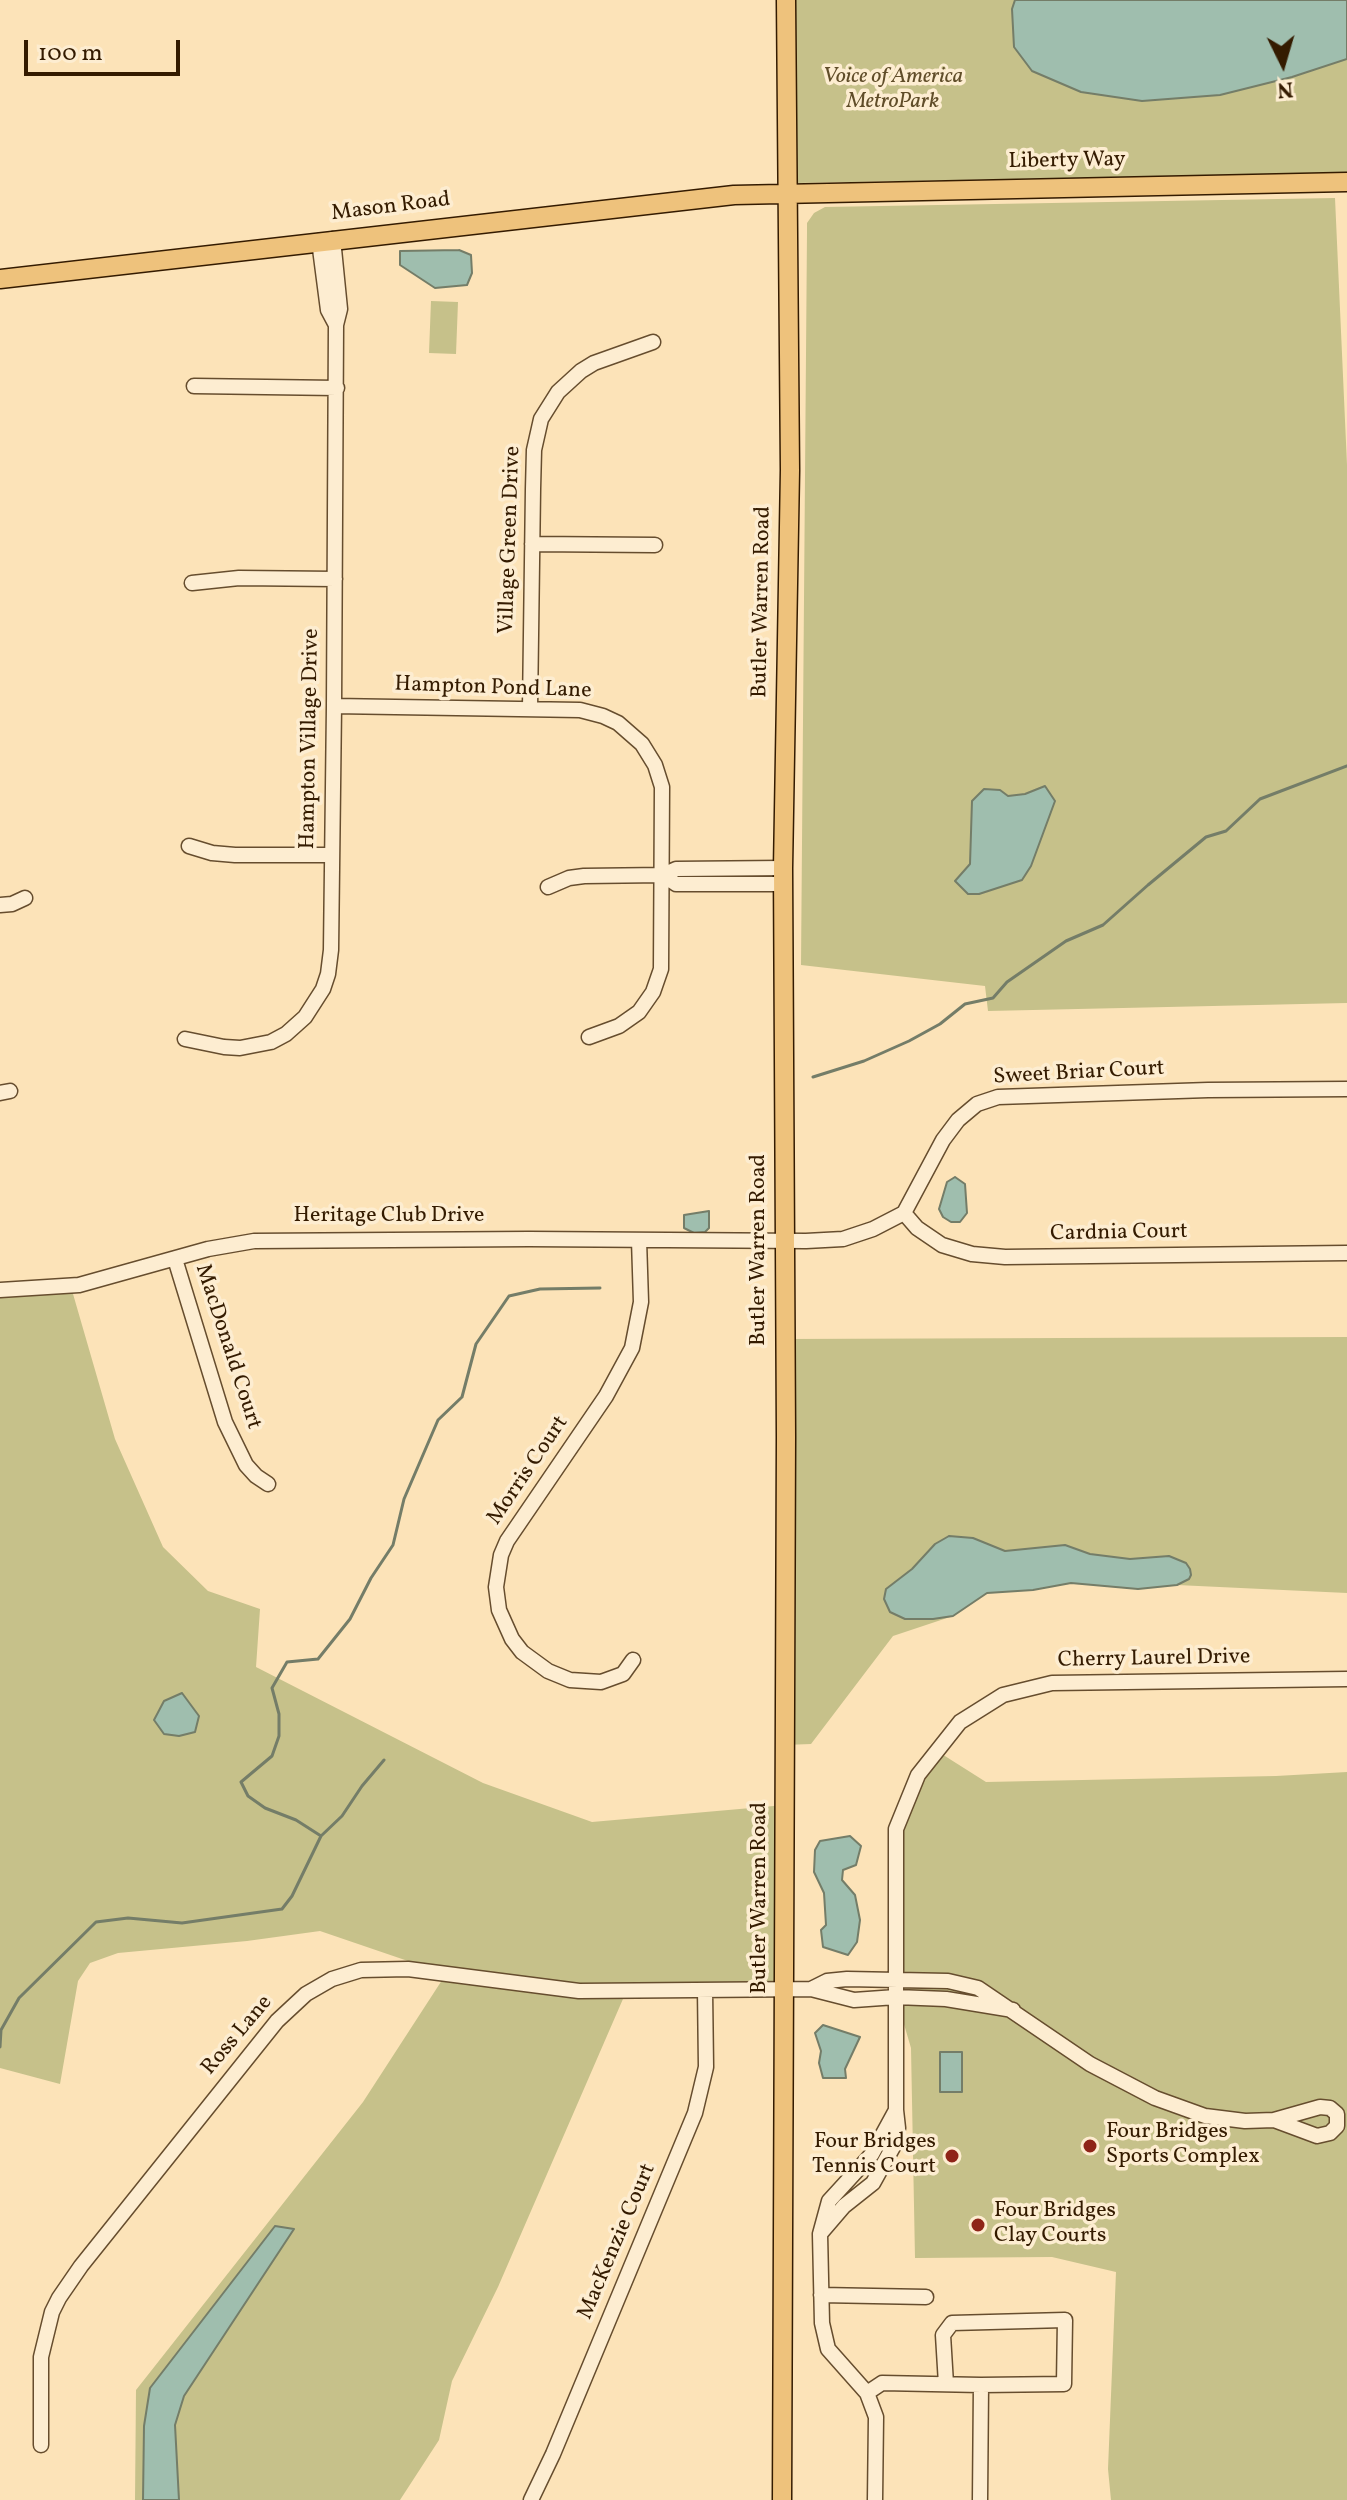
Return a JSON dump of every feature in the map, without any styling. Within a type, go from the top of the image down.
[{"type":"main road","name":"Butler Warren Road","points":[[782,2500],[786,1989],[783,876],[790,470],[786,0]]},
{"type":"main road","name":"Liberty Way","points":[[788,193],[1347,182]]},
{"type":"main road","name":"Mason Road","points":[[0,279],[692,198],[788,193]]},
{"type":"street","name":"Hampton Village Drive","points":[[185,1039],[224,1047],[263,1044],[286,1034],[305,1017],[323,989],[328,974],[337,388],[336,325],[328,310],[326,240]]},
{"type":"street","name":"Village Green Drive","points":[[530,708],[534,450],[537,434],[558,392],[581,371],[594,363],[653,342]]},
{"type":"street","points":[[194,386],[337,388]]},
{"type":"street","points":[[532,544],[655,545]]},
{"type":"street","points":[[192,583],[239,578],[335,579]]},
{"type":"street","name":"Hampton Pond Lane","points":[[334,706],[580,710],[603,716],[631,732],[642,744],[655,765],[662,787],[662,953],[659,977],[653,992],[633,1017],[619,1026],[589,1037]]},
{"type":"street","points":[[189,846],[212,853],[235,855],[332,855]]},
{"type":"street","points":[[548,887],[569,878],[663,875],[676,869],[783,876]]},
{"type":"street","points":[[0,905],[25,898]]},
{"type":"street","name":"Sweet Briar Court","points":[[904,1213],[943,1140],[958,1120],[977,1104],[998,1097],[1347,1089]]},
{"type":"street","points":[[784,1241],[843,1239],[873,1229],[904,1213]]},
{"type":"street","name":"Cardnia Court","points":[[904,1213],[917,1228],[942,1245],[972,1254],[1018,1257],[1347,1253]]},
{"type":"street","name":"Heritage Club Drive","points":[[0,1290],[79,1285],[231,1244],[285,1240],[784,1241]]},
{"type":"street","name":"Morris Court","points":[[633,1660],[623,1674],[601,1682],[570,1680],[548,1671],[522,1652],[512,1639],[499,1610],[496,1587],[501,1555],[507,1541],[606,1396],[632,1348],[641,1302],[639,1240]]},
{"type":"street","name":"MacDonald Court","points":[[175,1259],[225,1422],[246,1465],[268,1484]]},
{"type":"street","name":"Cherry Laurel Drive","points":[[820,2234],[844,2206],[873,2183],[893,2147],[898,2128],[896,1829],[918,1775],[960,1722],[1003,1695],[1052,1683],[1347,1679]]},
{"type":"street","name":"Ross Lane","points":[[41,2445],[41,2357],[45,2334],[59,2298],[81,2266],[273,2026],[306,1994],[347,1974],[384,1968],[579,1991],[811,1989]]},
{"type":"street","points":[[811,1989],[827,1981],[847,1979],[948,1981],[978,1988],[1090,2064],[1155,2098],[1205,2116],[1245,2121],[1274,2120]]},
{"type":"street","points":[[811,1989],[854,2000],[896,1997],[946,1999],[1013,2010]]},
{"type":"street","name":"MacKenzie Court","points":[[531,2500],[695,2113],[706,2067],[705,1990]]},
{"type":"street","points":[[875,2500],[876,2417],[867,2393],[828,2349],[822,2323],[820,2234],[829,2201],[872,2154],[896,2110]]},
{"type":"street","points":[[821,2295],[926,2297]]},
{"type":"street","points":[[867,2393],[882,2383],[981,2385],[1064,2384],[1065,2320],[952,2323],[943,2335],[946,2384]]},
{"type":"street","points":[[980,2500],[981,2385]]},
{"type":"green space","name":"Voice of America MetroPark","points":[[795,0],[1347,0],[1347,173],[796,183]]},
{"type":"green space","points":[[1335,198],[1347,465],[1347,1003],[988,1011],[985,986],[801,965],[807,223],[814,213],[825,207]]},
{"type":"green space","points":[[431,301],[458,302],[456,354],[429,353]]},
{"type":"green space","points":[[71,1287],[115,1439],[163,1547],[208,1591],[260,1609],[256,1667],[483,1783],[592,1822],[785,1805],[786,1989],[626,1992],[498,2287],[452,2381],[439,2440],[400,2500],[135,2500],[136,2390],[363,2102],[446,1974],[320,1931],[118,1953],[90,1963],[78,1981],[60,2084],[0,2068],[0,1290]]},
{"type":"green space","points":[[1347,1337],[1347,1593],[1177,1585],[1138,1589],[1071,1583],[1033,1590],[987,1593],[953,1616],[893,1636],[811,1744],[784,1745],[785,1339]]},
{"type":"green space","points":[[937,1751],[986,1782],[1347,1772],[1347,2500],[1111,2500],[1108,2469],[1116,2272],[1052,2257],[915,2258],[911,2048],[896,1997],[896,1829]]},
{"type":"shaded area","points":[[1015,0],[1347,0],[1347,59],[1220,95],[1142,101],[1081,92],[1032,71],[1014,47],[1012,9]]},
{"type":"shaded area","points":[[459,250],[471,255],[472,273],[467,285],[435,288],[400,265],[400,251]]},
{"type":"shaded area","points":[[1045,786],[1055,801],[1031,866],[1022,880],[979,894],[968,894],[955,881],[970,864],[972,801],[984,789],[1000,790],[1008,796],[1025,794]]},
{"type":"shaded area","points":[[955,1177],[965,1184],[967,1213],[960,1222],[951,1222],[943,1217],[939,1209],[947,1182]]},
{"type":"shaded area","points":[[709,1211],[709,1228],[705,1232],[694,1233],[684,1228],[684,1215]]},
{"type":"shaded area","points":[[949,1536],[973,1538],[1005,1551],[1065,1545],[1090,1554],[1130,1559],[1169,1556],[1186,1563],[1191,1575],[1177,1585],[1138,1589],[1071,1583],[1033,1590],[987,1593],[953,1616],[933,1619],[905,1619],[890,1612],[884,1599],[886,1589],[912,1569],[935,1544]]},
{"type":"shaded area","points":[[182,1693],[199,1716],[195,1732],[179,1736],[164,1734],[154,1720],[164,1701]]},
{"type":"shaded area","points":[[850,1836],[861,1846],[856,1865],[843,1870],[842,1880],[855,1895],[860,1920],[857,1942],[848,1955],[823,1947],[821,1930],[826,1925],[824,1893],[814,1872],[815,1850],[820,1841]]},
{"type":"shaded area","points":[[823,2025],[860,2037],[845,2069],[846,2078],[823,2078],[819,2063],[821,2051],[815,2033]]},
{"type":"shaded area","points":[[940,2052],[962,2052],[962,2092],[940,2092]]},
{"type":"shaded area","points":[[275,2226],[294,2229],[184,2396],[175,2425],[179,2500],[143,2500],[144,2426],[150,2388]]},
{"type":"waterway","points":[[813,1077],[864,1061],[940,1024],[965,1004],[993,998],[1007,982],[1066,941],[1103,925],[1206,837],[1226,831],[1260,799],[1347,766]]},
{"type":"waterway","points":[[321,1836],[296,1820],[265,1808],[248,1796],[241,1782],[272,1756],[279,1736],[279,1714],[272,1688],[287,1662],[318,1659],[350,1619],[371,1578],[393,1545],[404,1499],[438,1420],[462,1397],[476,1344],[509,1296],[540,1289],[600,1288]]},
{"type":"waterway","points":[[0,2047],[1,2030],[19,1998],[96,1922],[128,1918],[182,1923],[282,1909],[292,1896],[321,1836],[342,1816],[384,1760]]},
{"type":"place","name":"Four Bridges Sports Complex","points":[[1090,2146]]},
{"type":"place","name":"Four Bridges Tennis Court","points":[[952,2156]]},
{"type":"place","name":"Four Bridges Clay Courts","points":[[978,2225]]}]
